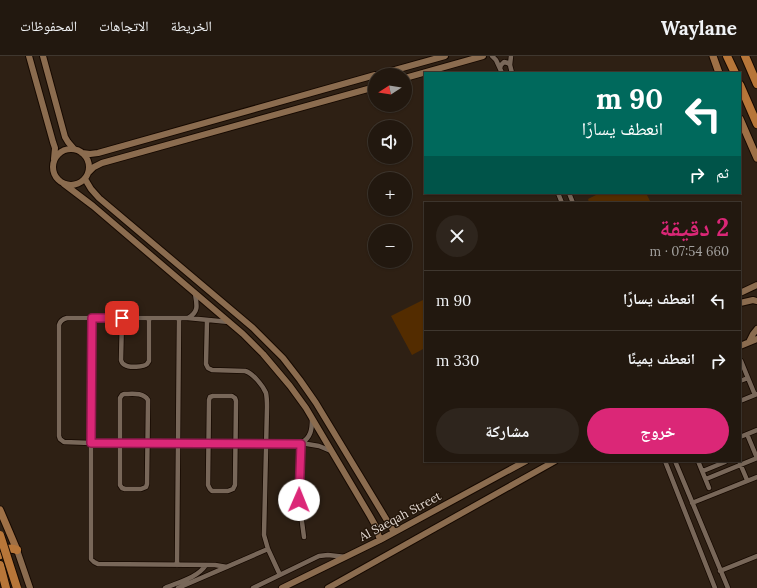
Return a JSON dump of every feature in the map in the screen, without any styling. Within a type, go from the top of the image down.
[{"type":"highway","points":[[727,56],[735,72]]},
{"type":"highway","points":[[745,56],[757,84]]},
{"type":"highway","points":[[741,87],[757,124]]},
{"type":"highway","points":[[0,535],[17,588]]},
{"type":"highway","points":[[0,555],[7,549],[14,548],[17,550]]},
{"type":"highway","points":[[0,565],[6,588]]},
{"type":"main road","points":[[713,56],[719,72]]},
{"type":"main road","points":[[741,121],[757,158]]},
{"type":"main road","points":[[0,510],[17,550]]},
{"type":"street","points":[[29,56],[55,148],[53,169],[56,178],[93,206],[248,339],[272,364],[294,391],[312,419],[370,516],[380,540]]},
{"type":"street","points":[[43,56],[65,137],[74,149],[82,153],[90,154],[368,77]]},
{"type":"street","points":[[401,68],[445,56]]},
{"type":"street","points":[[426,72],[483,56]]},
{"type":"street","points":[[492,56],[501,71]]},
{"type":"street","points":[[511,56],[510,65],[512,72]]},
{"type":"street","points":[[501,71],[501,65],[504,62],[510,65]]},
{"type":"street","points":[[412,76],[424,73]]},
{"type":"street","points":[[64,184],[78,184],[94,167],[102,163],[368,89]]},
{"type":"street","points":[[54,160],[60,152],[74,149]]},
{"type":"street","points":[[82,153],[88,160],[89,169],[87,176],[91,189],[99,198],[253,328],[282,358],[316,403],[394,532]]},
{"type":"street","points":[[741,293],[757,285]]},
{"type":"street","points":[[188,318],[194,314],[197,309],[195,294]]},
{"type":"street","points":[[741,303],[753,300],[757,301]]},
{"type":"street","points":[[228,322],[188,318],[65,318],[62,320],[59,325],[59,438],[61,441],[91,443],[301,444],[319,446],[331,451]]},
{"type":"street","points":[[92,318],[92,561],[98,564],[219,565],[226,567]]},
{"type":"street","points":[[122,318],[122,363],[127,366],[144,366],[148,364],[149,361],[149,318]]},
{"type":"street","points":[[177,565],[179,320]]},
{"type":"street","points":[[207,320],[206,364],[208,368],[212,370],[247,372],[251,374],[265,392],[267,403],[264,531],[268,549],[280,575]]},
{"type":"street","points":[[743,344],[757,329]]},
{"type":"street","points":[[743,344],[757,339]]},
{"type":"street","points":[[741,361],[742,371],[748,378],[756,394],[741,401]]},
{"type":"street","points":[[741,381],[748,378]]},
{"type":"street","points":[[125,394],[143,395],[147,398],[148,402],[146,486],[144,488],[122,488],[120,484],[120,443],[120,398],[125,394]]},
{"type":"street","points":[[212,396],[231,396],[235,398],[236,443],[235,485],[233,489],[228,491],[211,490],[209,487],[208,443],[210,399],[212,396]]},
{"type":"street","points":[[304,537],[300,507],[301,444],[309,436],[312,428],[312,419]]},
{"type":"street","points":[[741,437],[757,430]]},
{"type":"street","points":[[706,479],[728,470],[740,463],[757,458],[755,450],[747,434]]},
{"type":"street","name":"Al Saeqah Street","points":[[282,588],[380,540],[524,462]]},
{"type":"street","points":[[328,588],[553,462]]},
{"type":"street","points":[[665,462],[715,588]]},
{"type":"street","points":[[675,462],[728,588]]},
{"type":"street","points":[[698,462],[709,488]]},
{"type":"street","points":[[702,472],[724,462],[728,470]]},
{"type":"street","points":[[740,463],[747,480]]},
{"type":"street","points":[[692,503],[757,476]]},
{"type":"street","points":[[178,588],[268,549]]},
{"type":"street","points":[[17,550],[30,588]]},
{"type":"street","points":[[253,588],[322,555],[346,557]]},
{"type":"street","points":[[720,571],[757,556]]},
{"type":"street","points":[[165,588],[196,575],[206,565]]},
{"type":"shaded area","points":[[598,194],[646,194],[650,202],[589,202],[588,199]]},
{"type":"shaded area","points":[[424,300],[424,349],[412,355],[391,316]]},
{"type":"route","points":[[122,318],[92,318],[91,443],[301,444],[299,500]]}]
